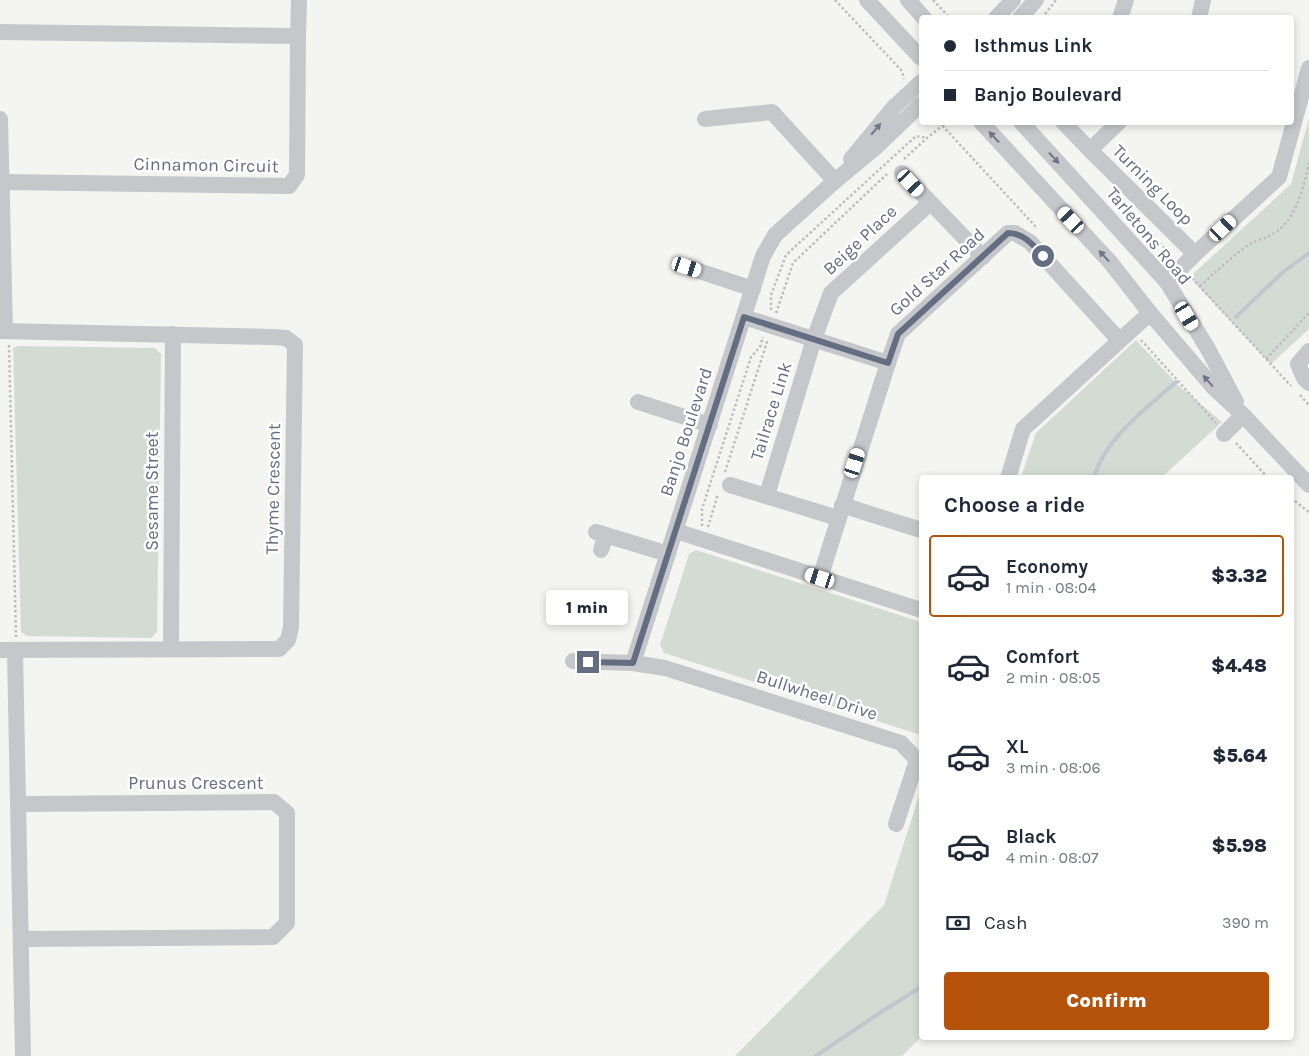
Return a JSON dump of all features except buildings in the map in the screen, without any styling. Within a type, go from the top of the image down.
[{"type":"street","points":[[0,32],[298,36],[299,0]]},
{"type":"street","points":[[867,0],[919,56]]},
{"type":"street","points":[[908,0],[921,15]]},
{"type":"street","points":[[999,15],[1013,0]]},
{"type":"street","points":[[1023,15],[1036,0]]},
{"type":"street","points":[[1121,15],[1126,0]]},
{"type":"street","points":[[1200,15],[1203,0]]},
{"type":"street","name":"Cinnamon Circuit","points":[[1,182],[289,186],[297,175],[298,36]]},
{"type":"street","points":[[1294,122],[1309,68]]},
{"type":"street","name":"Banjo Boulevard","points":[[835,180],[858,149],[894,107],[916,86]]},
{"type":"street","name":"Banjo Boulevard","points":[[633,663],[764,256],[776,235],[835,180],[876,147],[919,106]]},
{"type":"street","points":[[705,119],[772,112],[835,180]]},
{"type":"street","points":[[0,119],[2,331]]},
{"type":"street","name":"Tarletons Road","points":[[984,125],[1110,262],[1150,313],[1214,388],[1243,415],[1309,484]]},
{"type":"street","name":"Tarletons Road","points":[[1024,125],[1167,282],[1208,349],[1243,415]]},
{"type":"street","points":[[1066,125],[1090,150]]},
{"type":"street","name":"Turning Loop","points":[[1116,125],[1090,150],[1195,254]]},
{"type":"street","points":[[1167,282],[1279,177],[1293,125]]},
{"type":"street","points":[[902,173],[983,258]]},
{"type":"street","name":"Beige Place","points":[[814,339],[831,293],[930,202]]},
{"type":"street","name":"Gold Star Road","points":[[820,578],[898,334],[983,258],[1008,233],[1015,233],[1030,242],[1119,340]]},
{"type":"street","points":[[687,267],[753,289]]},
{"type":"street","points":[[1009,475],[1023,429],[1150,313]]},
{"type":"street","points":[[744,317],[888,363]]},
{"type":"street","name":"Thyme Crescent","points":[[2,331],[273,337],[286,338],[295,345],[291,627],[288,640],[280,649],[8,650]]},
{"type":"street","name":"Sesame Street","points":[[171,649],[173,334]]},
{"type":"street","name":"Tailrace Link","points":[[767,495],[814,339]]},
{"type":"street","points":[[1309,351],[1298,364],[1304,378],[1309,383]]},
{"type":"street","points":[[638,402],[710,424]]},
{"type":"street","points":[[1224,434],[1243,415]]},
{"type":"street","points":[[730,485],[919,530]]},
{"type":"street","points":[[676,531],[919,609]]},
{"type":"street","points":[[601,539],[668,554]]},
{"type":"street","points":[[8,650],[19,804],[23,1056]]},
{"type":"street","points":[[573,661],[633,663]]},
{"type":"street","name":"Bullwheel Drive","points":[[633,663],[665,668],[900,743],[917,760],[896,824]]},
{"type":"street","name":"Prunus Crescent","points":[[19,804],[274,802],[287,813],[287,923],[273,937],[21,939]]},
{"type":"path","points":[[835,0],[902,71],[904,84],[916,86]]},
{"type":"path","points":[[933,0],[947,15]]},
{"type":"path","points":[[927,138],[943,125]]},
{"type":"path","points":[[1200,286],[1250,244],[1272,235],[1285,223],[1297,204],[1309,162]]},
{"type":"path","points":[[1266,359],[1309,313]]},
{"type":"path","points":[[2,331],[10,348],[16,632],[8,650]]},
{"type":"path","points":[[1294,500],[1309,512]]},
{"type":"shaded area","points":[[1309,118],[1309,329],[1271,364],[1194,282],[1194,273],[1291,184]]},
{"type":"shaded area","points":[[1136,340],[1179,386],[1222,422],[1164,475],[1022,475],[1036,433]]},
{"type":"shaded area","points":[[19,346],[155,348],[161,354],[157,632],[151,638],[27,636],[21,632],[13,348]]},
{"type":"shaded area","points":[[696,550],[919,621],[919,734],[664,653],[660,645],[689,554]]},
{"type":"shaded area","points":[[919,796],[919,1039],[902,1056],[735,1056],[884,905]]},
{"type":"waterway","points":[[1236,317],[1283,272],[1309,253]]},
{"type":"waterway","points":[[1095,475],[1107,450],[1117,437],[1176,382]]},
{"type":"waterway","points":[[816,1056],[919,988]]},
{"type":"route","points":[[588,662],[633,663],[744,317],[888,363],[898,334],[983,258],[1008,233],[1024,236],[1043,256]]}]
